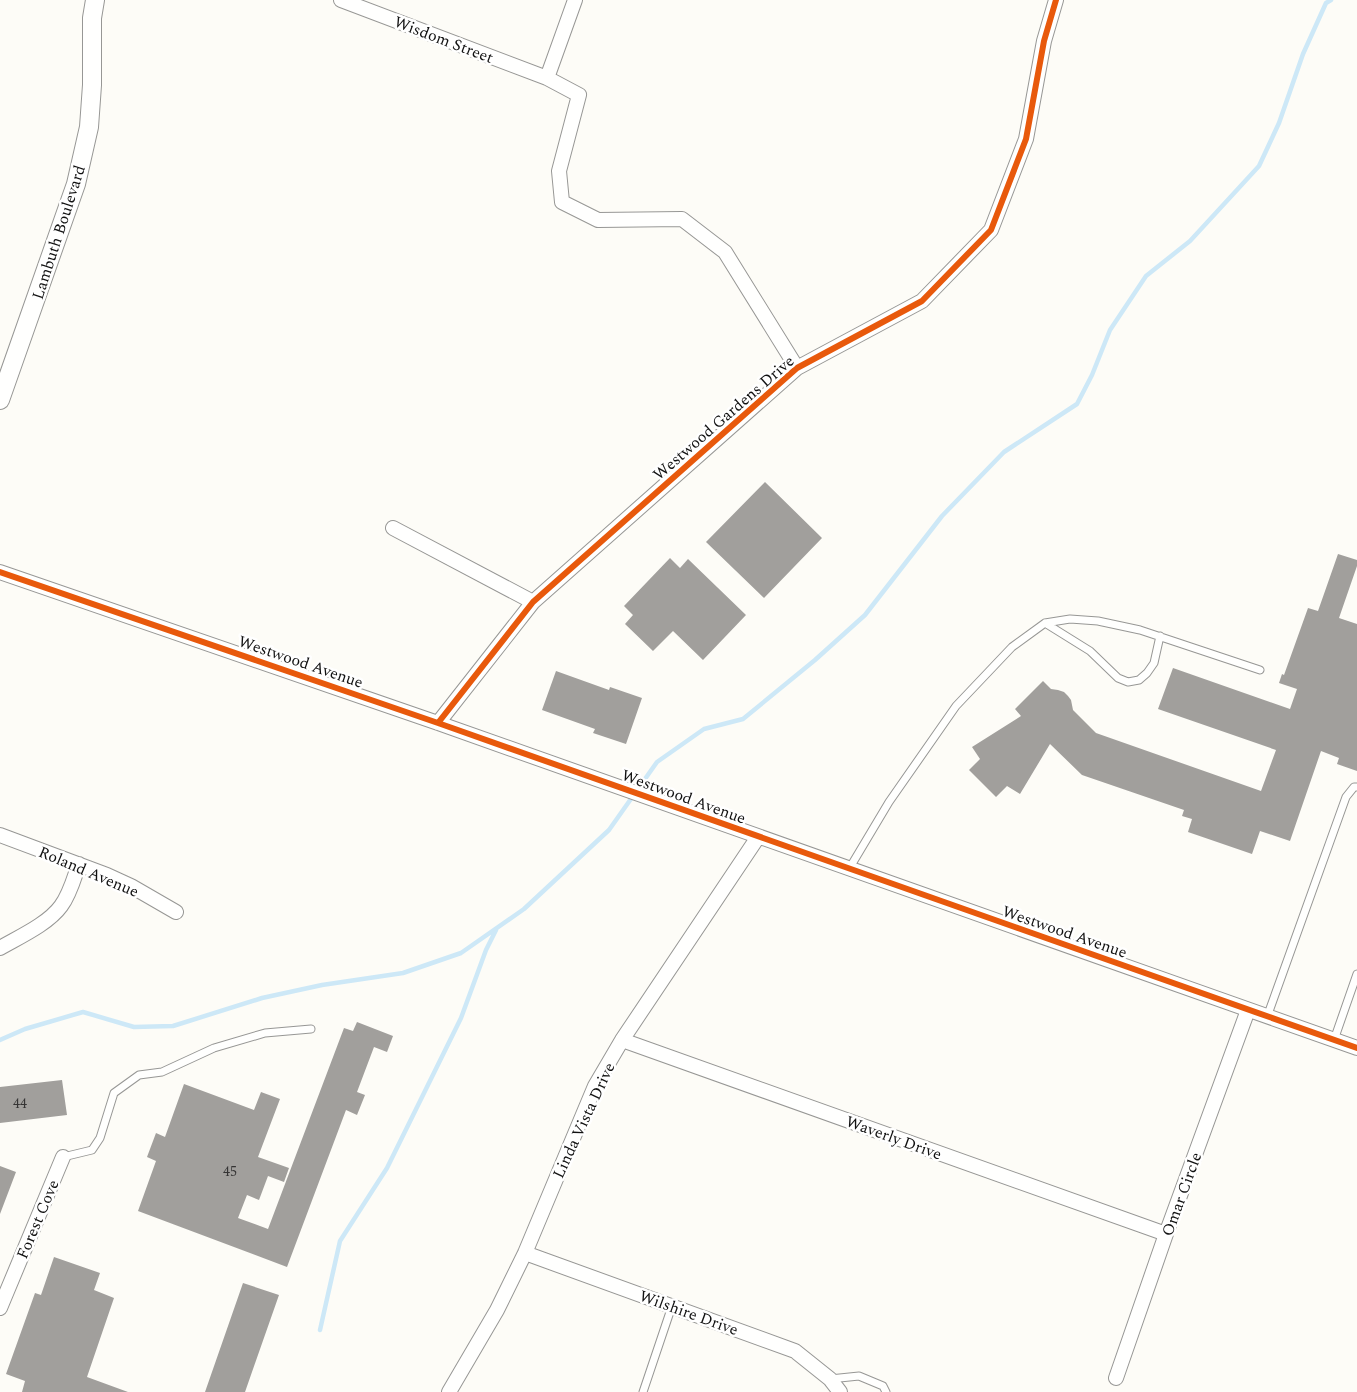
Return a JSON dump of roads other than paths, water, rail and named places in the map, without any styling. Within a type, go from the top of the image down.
[{"type":"street","name":"Lambuth Boulevard","points":[[0,400],[76,184],[89,127],[92,85],[92,18],[95,0]]},
{"type":"street","name":"Wisdom Street","points":[[341,0],[547,78],[578,95],[559,171],[562,202],[598,220],[682,219],[725,252],[797,368]]},
{"type":"street","points":[[547,78],[575,0]]},
{"type":"street","name":"Westwood Gardens Drive","points":[[438,723],[533,602],[797,368],[922,301],[991,230],[1026,139],[1044,41],[1056,0]]},
{"type":"street","points":[[392,528],[533,602]]},
{"type":"street","name":"Westwood Avenue","points":[[0,572],[438,723],[1357,1048]]},
{"type":"street","name":"Roland Avenue","points":[[0,835],[79,864],[131,886],[176,912]]},
{"type":"street","name":"Linda Vista Drive","points":[[449,1392],[497,1310],[524,1253],[595,1086],[622,1040],[758,837]]},
{"type":"street","points":[[0,948],[46,921],[61,907],[70,890],[79,864]]},
{"type":"street","name":"Omar Circle","points":[[1116,1378],[1166,1234],[1248,1010]]},
{"type":"street","name":"Waverly Drive","points":[[622,1040],[1166,1234]]},
{"type":"street","name":"Forest Cove","points":[[0,1308],[63,1157]]},
{"type":"street","name":"Wilshire Drive","points":[[524,1253],[795,1351],[830,1379],[840,1392]]},
{"type":"lane","points":[[849,869],[889,802],[956,706],[1012,647],[1045,623],[1070,619],[1098,621],[1140,630],[1260,670]]},
{"type":"lane","points":[[1045,623],[1090,651],[1118,678],[1128,682],[1139,680],[1154,663],[1160,636]]},
{"type":"lane","points":[[1268,1017],[1346,797],[1354,787],[1357,787]]},
{"type":"lane","points":[[1334,1040],[1357,974]]},
{"type":"lane","points":[[63,1157],[92,1150],[100,1138],[114,1093],[139,1075],[162,1072],[214,1048],[265,1033],[311,1029]]},
{"type":"lane","points":[[643,1392],[672,1306]]},
{"type":"lane","points":[[830,1379],[859,1376],[883,1386],[886,1392]]},
{"type":"waterway","points":[[0,1040],[25,1029],[83,1012],[134,1027],[173,1026],[262,998],[322,985],[403,973],[461,953],[524,909],[609,830],[657,762],[704,729],[743,719],[815,660],[865,615],[942,516],[1004,452],[1077,404],[1092,375],[1110,330],[1146,276],[1190,241],[1259,166],[1279,123],[1303,54],[1326,3],[1331,0]]},
{"type":"waterway","points":[[320,1330],[340,1241],[387,1168],[461,1018],[486,950],[496,930]]}]
